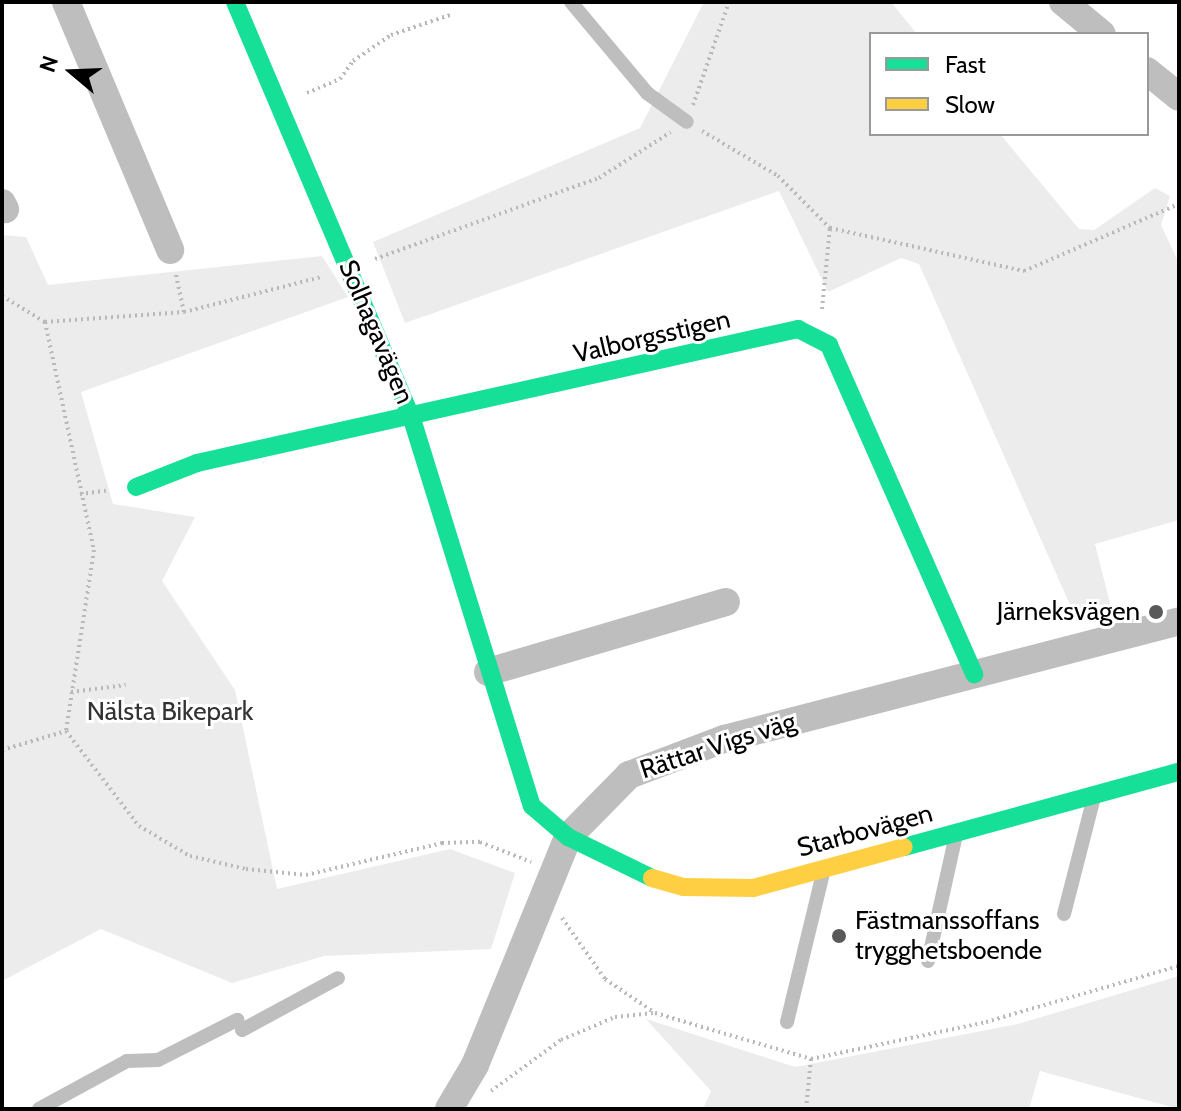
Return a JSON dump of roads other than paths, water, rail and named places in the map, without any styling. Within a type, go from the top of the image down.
[{"type":"street","points":[[66,2],[170,250]]},
{"type":"street","name":"Solhagavägen","points":[[235,2],[412,419],[532,806],[568,837]]},
{"type":"street","points":[[1063,2],[1100,32]]},
{"type":"street","points":[[1149,73],[1179,97]]},
{"type":"street","name":"Valborgsstigen","points":[[136,487],[197,463],[412,419],[798,329],[829,345],[974,674]]},
{"type":"street","points":[[488,672],[726,602]]},
{"type":"street","name":"Rättar Vigs väg","points":[[449,1109],[475,1065],[550,872],[568,837],[629,775],[724,739],[1179,621]]},
{"type":"street","name":"Starbovägen","points":[[568,837],[623,870],[684,887],[753,888],[1179,772]]},
{"type":"lane","points":[[571,2],[647,93],[687,122]]},
{"type":"lane","points":[[1064,914],[1094,797]]},
{"type":"lane","points":[[928,961],[956,834]]},
{"type":"lane","points":[[787,1022],[824,869]]},
{"type":"lane","points":[[39,1109],[127,1061],[158,1060],[338,978]]},
{"type":"place","name":"Järneksvägen","points":[[1156,612]]},
{"type":"place","name":"Fästmanssoffans trygghetsboende","points":[[839,936]]},
{"type":"park label","name":"Nälsta Bikepark","points":[[170,712]]}]
